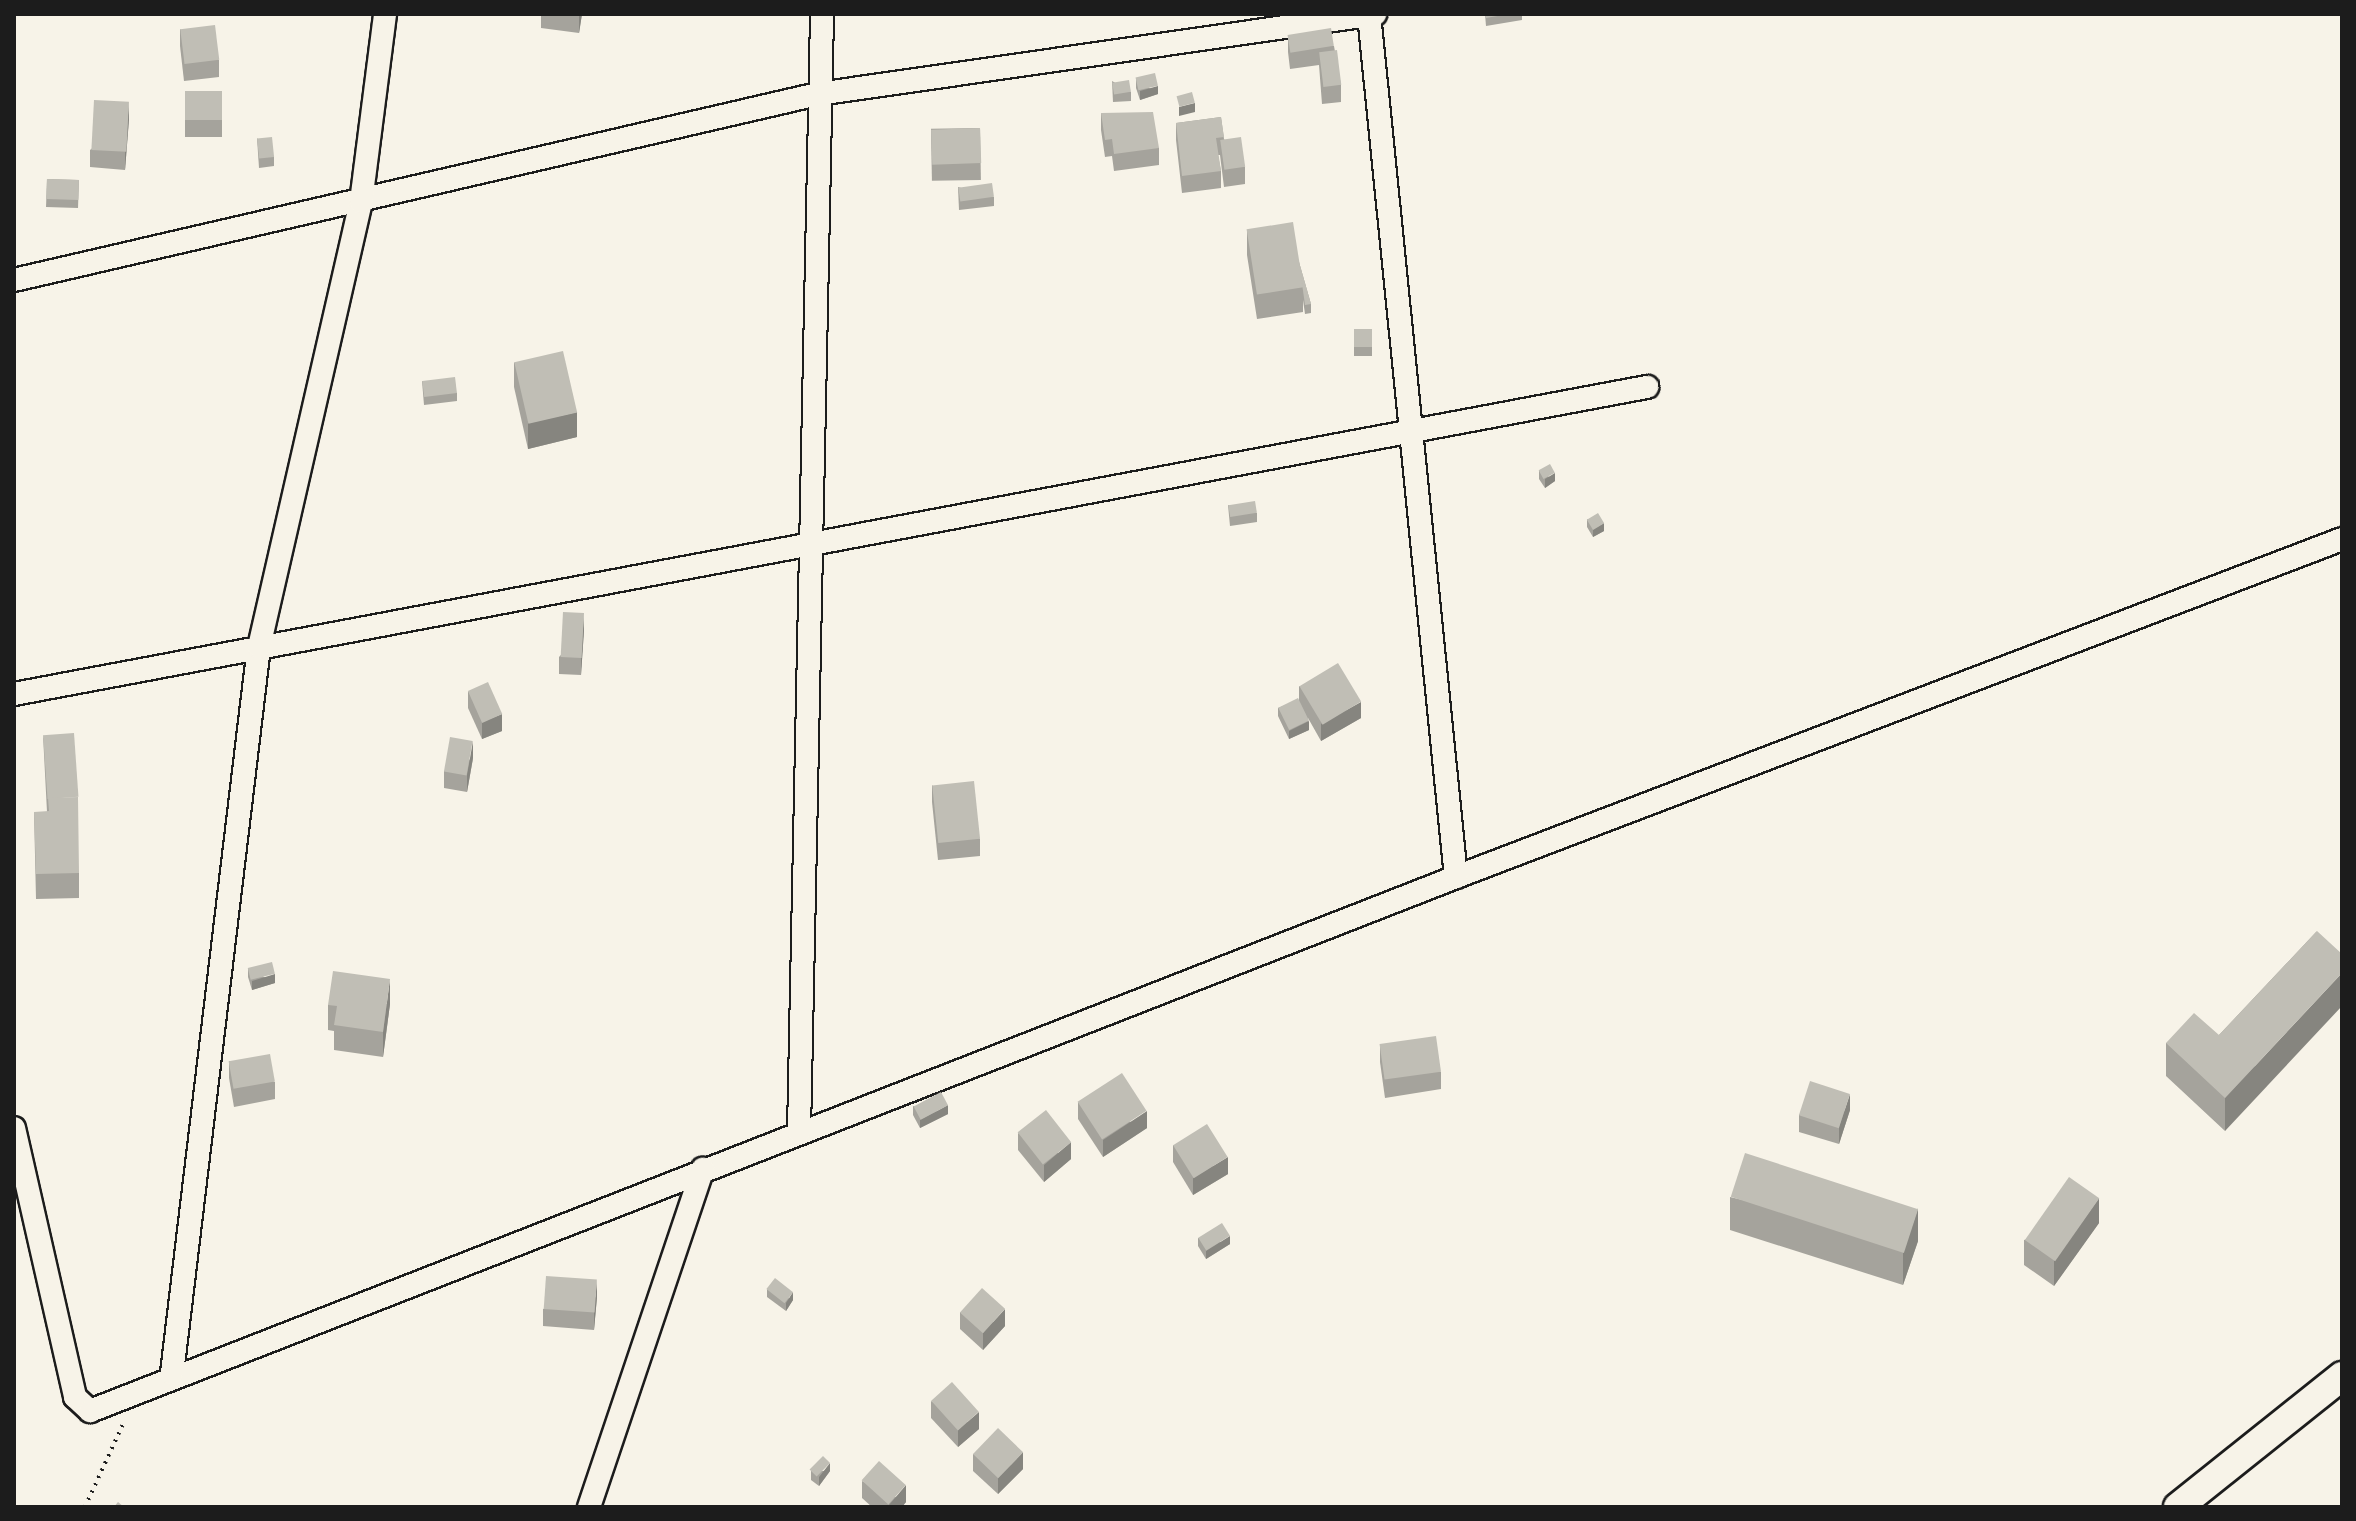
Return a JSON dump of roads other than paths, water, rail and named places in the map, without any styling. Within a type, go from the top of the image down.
[{"type":"street","points":[[172,1373],[259,647],[361,202],[385,14]]},
{"type":"street","points":[[799,1132],[816,543],[818,94],[822,14]]},
{"type":"street","points":[[14,280],[818,94],[1371,14],[1456,877]]},
{"type":"street","points":[[14,694],[1647,387]]},
{"type":"street","points":[[14,1128],[80,1408],[97,1409],[172,1373],[2342,539]]},
{"type":"street","points":[[589,1507],[703,1169]]},
{"type":"street","points":[[2178,1507],[2342,1376]]}]
